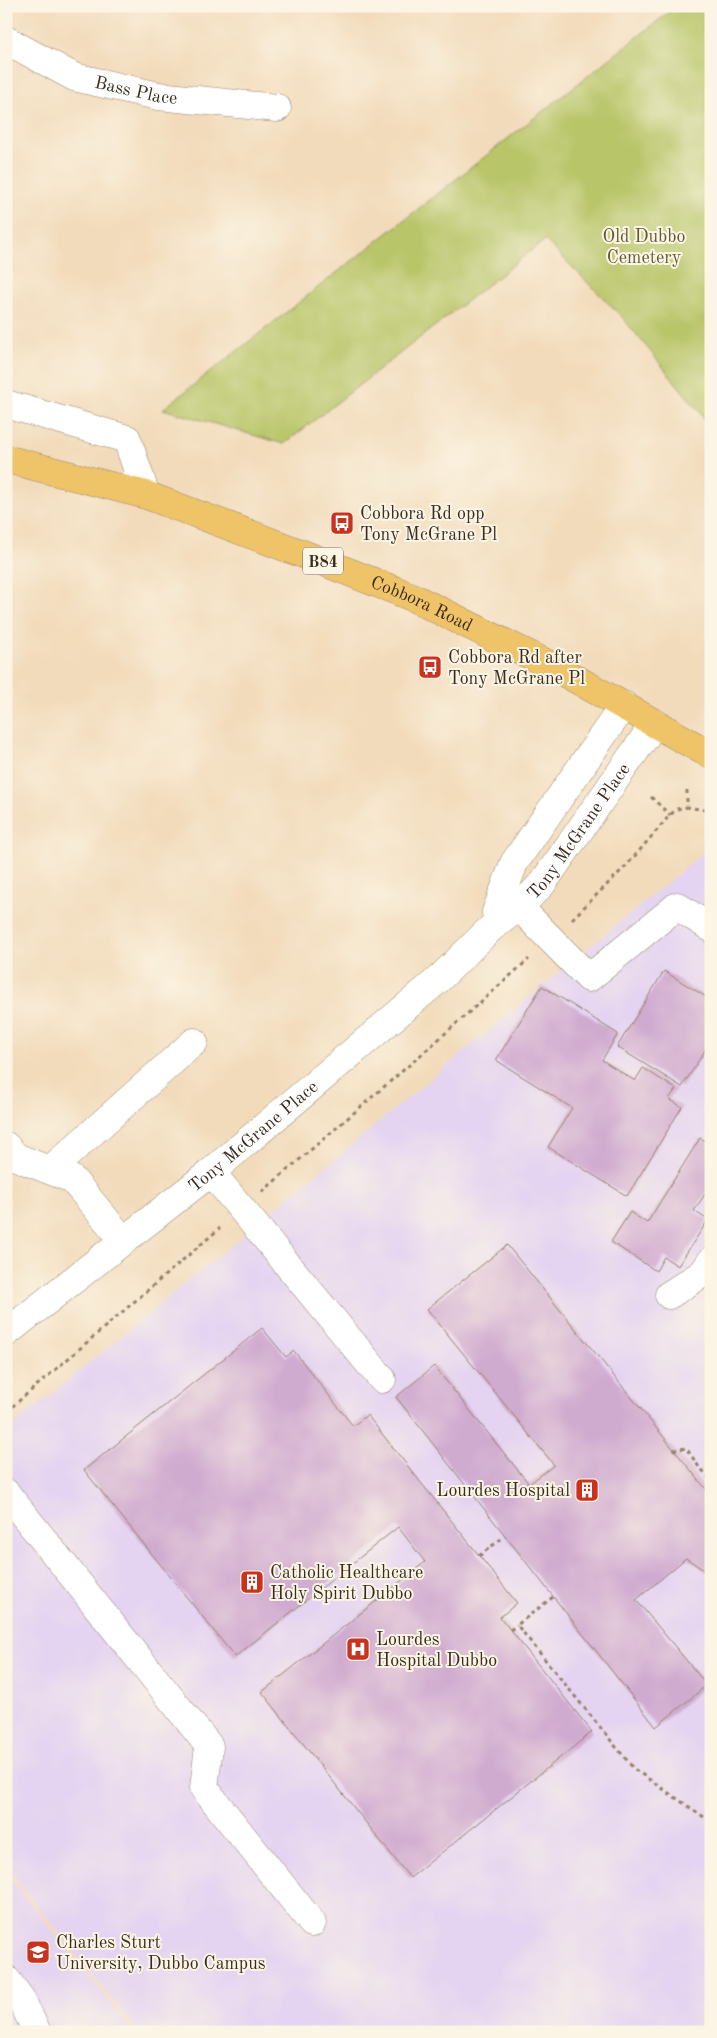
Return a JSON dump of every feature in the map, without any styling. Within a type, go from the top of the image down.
[{"type":"main road","name":"Cobbora Road","points":[[6,459],[146,495],[412,597],[558,669],[624,704],[711,755]]},
{"type":"street","name":"Bass Place","points":[[6,40],[74,77],[158,96],[277,108]]},
{"type":"street","points":[[6,404],[127,438],[146,495]]},
{"type":"street","name":"Tony McGrane Place","points":[[510,901],[514,863],[624,704]]},
{"type":"street","name":"Tony McGrane Place","points":[[6,1333],[211,1172],[439,979],[491,928],[510,901],[542,884],[655,723]]},
{"type":"street","points":[[510,901],[590,978],[677,906],[711,928]]},
{"type":"street","points":[[50,1170],[194,1042]]},
{"type":"street","points":[[6,1146],[16,1157],[72,1179],[124,1241]]},
{"type":"street","points":[[211,1172],[382,1379]]},
{"type":"street","points":[[669,1295],[703,1273],[711,1261]]},
{"type":"street","points":[[6,1493],[209,1746],[204,1788],[312,1923]]},
{"type":"street","points":[[6,1979],[22,1999],[36,2032]]},
{"type":"path","points":[[687,790],[687,806]]},
{"type":"path","points":[[651,797],[670,815]]},
{"type":"path","points":[[6,1412],[422,1054],[588,906],[627,865],[670,815],[687,806],[711,810]]},
{"type":"path","points":[[673,1450],[686,1448],[699,1467],[711,1479]]},
{"type":"path","points":[[480,1556],[505,1536]]},
{"type":"path","points":[[510,1630],[553,1597]]},
{"type":"path","points":[[517,1625],[634,1769],[711,1822]]},
{"type":"shaded area","name":"Lourdes Hospital Dubbo","points":[[711,852],[711,2032],[138,2032],[6,1866],[6,1432],[703,853]]},
{"type":"shaded area","name":"Charles Sturt University, Dubbo Campus","points":[[6,1873],[134,2032],[6,2032]]},
{"type":"green space","name":"Old Dubbo Cemetery","points":[[677,6],[711,6],[711,426],[623,318],[545,240],[284,444],[163,409]]},
{"type":"building","points":[[664,971],[711,1000],[711,1041],[682,1087],[617,1047]]},
{"type":"building","points":[[542,986],[618,1034],[602,1060],[635,1081],[643,1068],[676,1089],[669,1099],[682,1107],[627,1196],[548,1147],[572,1108],[496,1060]]},
{"type":"building","points":[[700,1138],[711,1144],[711,1185],[694,1211],[708,1220],[678,1266],[664,1257],[656,1271],[611,1242],[630,1212],[647,1223]]},
{"type":"building","name":"Lourdes Hospital","points":[[507,1245],[711,1495],[711,1575],[686,1558],[636,1600],[707,1685],[656,1727],[396,1397],[434,1366],[529,1484],[554,1465],[427,1309]]},
{"type":"building","name":"Catholic Healthcare Holy Spirit Dubbo","points":[[262,1328],[286,1357],[294,1351],[353,1426],[367,1415],[517,1603],[500,1617],[592,1732],[410,1878],[262,1692],[425,1562],[398,1527],[235,1657],[84,1470]]},
{"type":"place","name":"Cobbora Rd opp Tony McGrane Pl","points":[[342,523]]},
{"type":"place","name":"Cobbora Rd after Tony McGrane Pl","points":[[430,667]]},
{"type":"place","name":"Lourdes Hospital","points":[[587,1490]]},
{"type":"place","name":"Catholic Healthcare Holy Spirit Dubbo","points":[[252,1582]]},
{"type":"place","name":"Lourdes Hospital Dubbo","points":[[358,1649]]},
{"type":"place","name":"Charles Sturt University, Dubbo Campus","points":[[38,1952]]}]
